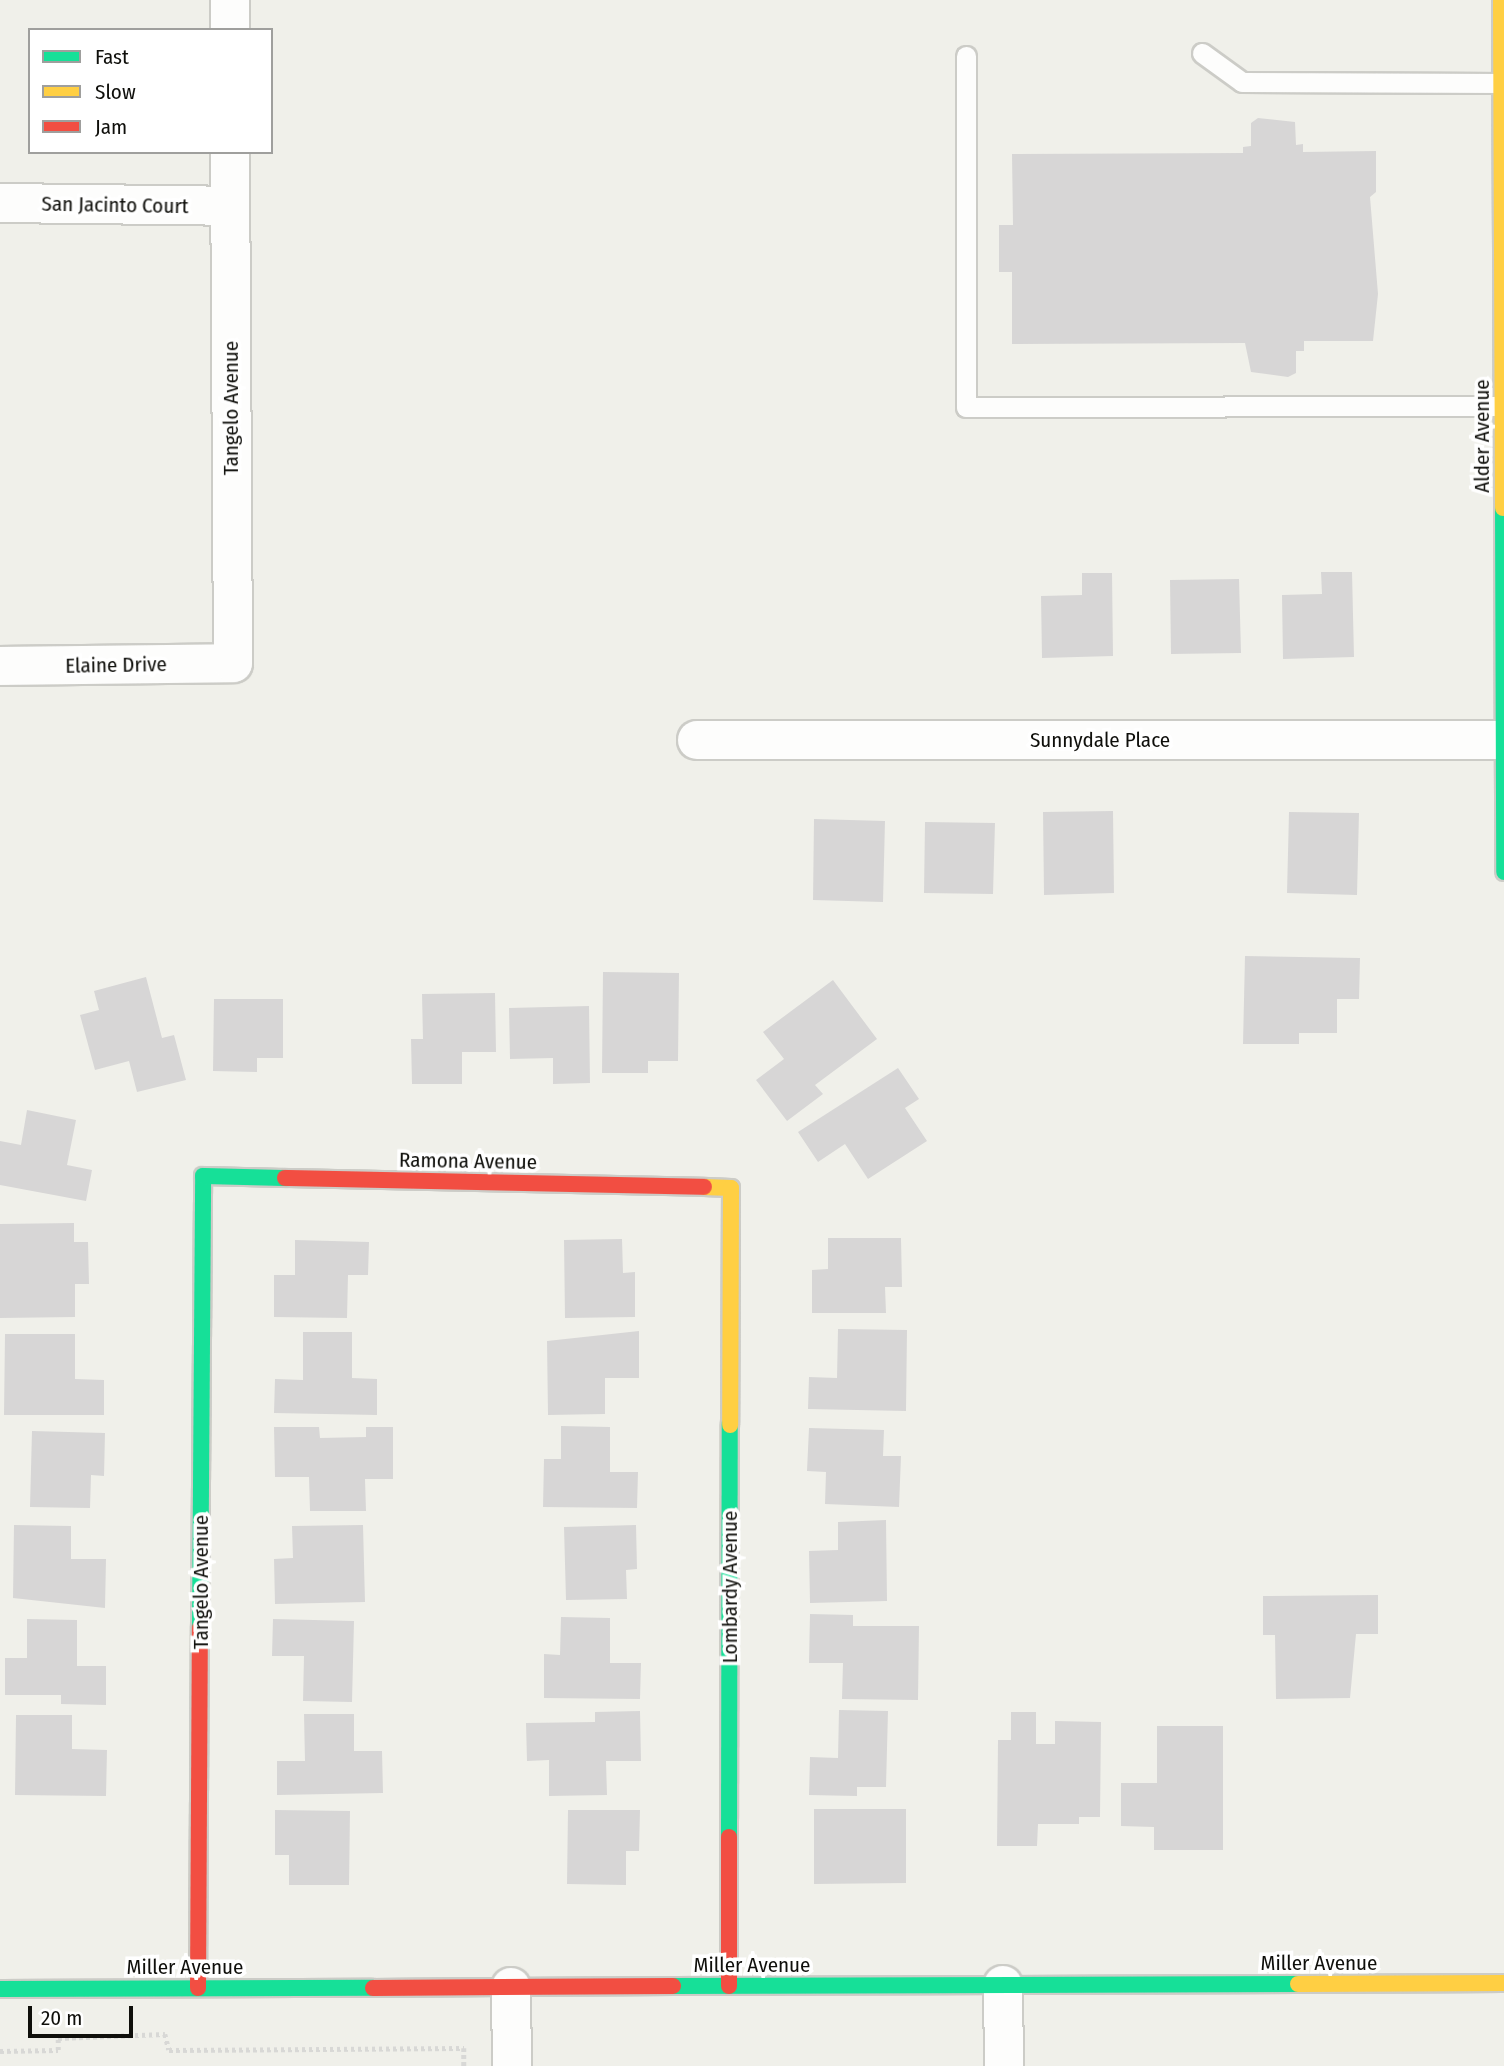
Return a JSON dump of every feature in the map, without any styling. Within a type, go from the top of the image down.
[{"type":"street","points":[[230,0],[230,28]]},
{"type":"street","name":"Alder Avenue","points":[[1501,0],[1504,872]]},
{"type":"street","name":"Tangelo Avenue","points":[[230,154],[233,663]]},
{"type":"street","name":"San Jacinto Court","points":[[0,203],[230,206]]},
{"type":"street","name":"Elaine Drive","points":[[0,666],[233,663]]},
{"type":"street","name":"Sunnydale Place","points":[[697,740],[1503,740]]},
{"type":"street","name":"Tangelo Avenue","points":[[198,1988],[203,1176]]},
{"type":"street","name":"Ramona Avenue","points":[[203,1176],[731,1188]]},
{"type":"street","name":"Lombardy Avenue","points":[[729,1986],[731,1188]]},
{"type":"street","name":"Miller Avenue","points":[[0,1989],[1504,1983]]},
{"type":"street","points":[[1003,1985],[1004,2066]]},
{"type":"street","points":[[511,1987],[512,2066]]},
{"type":"lane","points":[[1202,53],[1242,82],[1502,83]]},
{"type":"lane","points":[[966,56],[966,407],[1503,406]]},
{"type":"path","points":[[0,2051],[58,2050],[58,2038],[165,2034],[169,2050],[464,2048],[464,2066]]},
{"type":"building","points":[[1258,118],[1295,122],[1296,145],[1303,144],[1303,152],[1376,151],[1376,192],[1370,197],[1378,294],[1373,341],[1304,341],[1304,351],[1296,351],[1296,373],[1288,377],[1251,372],[1245,343],[1012,344],[1012,272],[999,272],[999,225],[1013,225],[1012,154],[1243,153],[1243,147],[1251,146],[1251,123]]},
{"type":"building","points":[[1321,572],[1352,572],[1354,657],[1283,659],[1282,595],[1322,594]]},
{"type":"building","points":[[1082,573],[1112,573],[1113,656],[1042,658],[1041,596],[1082,595]]},
{"type":"building","points":[[1239,579],[1241,653],[1171,654],[1170,580]]},
{"type":"building","points":[[1113,811],[1114,893],[1044,895],[1043,812]]},
{"type":"building","points":[[1289,812],[1359,813],[1357,895],[1287,893]]},
{"type":"building","points":[[814,819],[885,821],[883,902],[813,900]]},
{"type":"building","points":[[925,822],[995,823],[993,894],[924,893]]},
{"type":"building","points":[[1245,956],[1360,958],[1359,999],[1337,999],[1337,1033],[1299,1033],[1299,1044],[1243,1044]]},
{"type":"building","points":[[603,972],[679,973],[678,1061],[648,1061],[648,1073],[602,1073]]},
{"type":"building","points":[[146,977],[162,1038],[174,1035],[186,1080],[137,1092],[129,1061],[95,1070],[80,1015],[99,1010],[94,991]]},
{"type":"building","points":[[833,980],[877,1039],[815,1085],[823,1094],[787,1121],[756,1080],[784,1059],[763,1032]]},
{"type":"building","points":[[495,993],[496,1052],[462,1052],[462,1084],[412,1084],[411,1039],[423,1039],[422,994]]},
{"type":"building","points":[[214,999],[283,999],[283,1058],[257,1058],[257,1072],[213,1071]]},
{"type":"building","points":[[589,1006],[590,1083],[553,1084],[553,1058],[510,1059],[509,1008]]},
{"type":"building","points":[[898,1068],[919,1099],[905,1108],[927,1141],[868,1179],[845,1144],[818,1162],[798,1132]]},
{"type":"building","points":[[27,1110],[76,1120],[67,1165],[92,1170],[86,1201],[0,1185],[0,1141],[21,1145]]},
{"type":"building","points":[[74,1223],[74,1242],[88,1242],[89,1284],[75,1284],[75,1317],[0,1318],[0,1224]]},
{"type":"building","points":[[828,1238],[901,1238],[902,1287],[885,1287],[886,1313],[812,1313],[812,1270],[828,1269]]},
{"type":"building","points":[[622,1239],[623,1273],[635,1272],[635,1317],[565,1318],[564,1240]]},
{"type":"building","points":[[295,1240],[369,1242],[368,1275],[348,1275],[347,1318],[274,1317],[274,1275],[295,1275]]},
{"type":"building","points":[[838,1329],[907,1330],[906,1411],[808,1409],[809,1377],[837,1378]]},
{"type":"building","points":[[639,1331],[639,1378],[605,1378],[605,1414],[548,1415],[547,1341]]},
{"type":"building","points":[[303,1332],[352,1332],[352,1378],[377,1379],[377,1415],[274,1413],[275,1379],[303,1380]]},
{"type":"building","points":[[5,1334],[75,1334],[75,1379],[104,1380],[104,1415],[4,1415]]},
{"type":"building","points":[[561,1426],[610,1427],[610,1472],[638,1472],[637,1508],[543,1507],[544,1459],[561,1459]]},
{"type":"building","points":[[274,1427],[319,1427],[320,1438],[366,1437],[366,1427],[393,1427],[393,1479],[365,1479],[366,1511],[310,1511],[309,1477],[275,1477]]},
{"type":"building","points":[[809,1428],[884,1430],[883,1456],[901,1456],[899,1507],[825,1504],[826,1472],[807,1471]]},
{"type":"building","points":[[32,1431],[105,1433],[104,1476],[91,1475],[90,1508],[30,1507]]},
{"type":"building","points":[[886,1520],[887,1601],[810,1603],[809,1551],[838,1550],[838,1522]]},
{"type":"building","points":[[14,1525],[71,1526],[71,1559],[106,1559],[105,1608],[13,1598]]},
{"type":"building","points":[[363,1525],[365,1602],[275,1604],[274,1559],[293,1558],[292,1526]]},
{"type":"building","points":[[636,1525],[637,1569],[626,1570],[627,1599],[566,1600],[564,1527]]},
{"type":"building","points":[[1378,1595],[1378,1634],[1356,1634],[1350,1698],[1276,1699],[1275,1635],[1263,1635],[1263,1596]]},
{"type":"building","points":[[810,1614],[853,1615],[853,1626],[919,1626],[918,1700],[842,1699],[843,1663],[809,1663]]},
{"type":"building","points":[[561,1617],[610,1618],[610,1663],[641,1663],[640,1699],[544,1698],[544,1654],[560,1655]]},
{"type":"building","points":[[27,1619],[77,1620],[77,1666],[106,1666],[106,1705],[61,1704],[61,1695],[5,1695],[5,1658],[27,1658]]},
{"type":"building","points":[[273,1619],[354,1621],[352,1702],[303,1701],[304,1656],[272,1656]]},
{"type":"building","points":[[839,1710],[888,1711],[886,1787],[857,1787],[857,1796],[809,1795],[810,1757],[838,1758]]},
{"type":"building","points":[[640,1711],[641,1761],[606,1761],[607,1795],[549,1796],[549,1760],[527,1761],[526,1723],[595,1722],[595,1712]]},
{"type":"building","points":[[1011,1712],[1036,1712],[1036,1744],[1055,1744],[1055,1721],[1101,1722],[1100,1817],[1079,1817],[1079,1824],[1038,1824],[1037,1846],[997,1846],[998,1740],[1011,1740]]},
{"type":"building","points":[[304,1714],[354,1714],[354,1751],[382,1751],[383,1793],[277,1795],[277,1761],[305,1761]]},
{"type":"building","points":[[16,1715],[72,1715],[72,1749],[107,1750],[106,1796],[15,1795]]},
{"type":"building","points":[[1157,1726],[1223,1726],[1223,1850],[1154,1850],[1154,1827],[1121,1826],[1121,1783],[1157,1783]]},
{"type":"building","points":[[814,1809],[906,1809],[906,1883],[814,1884]]},
{"type":"building","points":[[275,1810],[350,1811],[349,1885],[289,1885],[289,1855],[275,1855]]},
{"type":"building","points":[[568,1810],[640,1810],[639,1851],[626,1851],[626,1885],[567,1884]]},
{"type":"traffic: fast","points":[[1503,508],[1504,872]]},
{"type":"traffic: fast","points":[[200,1628],[203,1176],[285,1178]]},
{"type":"traffic: fast","points":[[729,1837],[730,1425]]},
{"type":"traffic: fast","points":[[673,1986],[1298,1984]]},
{"type":"traffic: fast","points":[[0,1989],[373,1988]]},
{"type":"traffic: slow","points":[[1501,0],[1503,508]]},
{"type":"traffic: slow","points":[[704,1187],[731,1188],[730,1425]]},
{"type":"traffic: slow","points":[[1298,1984],[1504,1983]]},
{"type":"traffic: jam","points":[[285,1178],[704,1187]]},
{"type":"traffic: jam","points":[[198,1988],[200,1628]]},
{"type":"traffic: jam","points":[[729,1837],[729,1986]]},
{"type":"traffic: jam","points":[[373,1988],[673,1986]]}]
